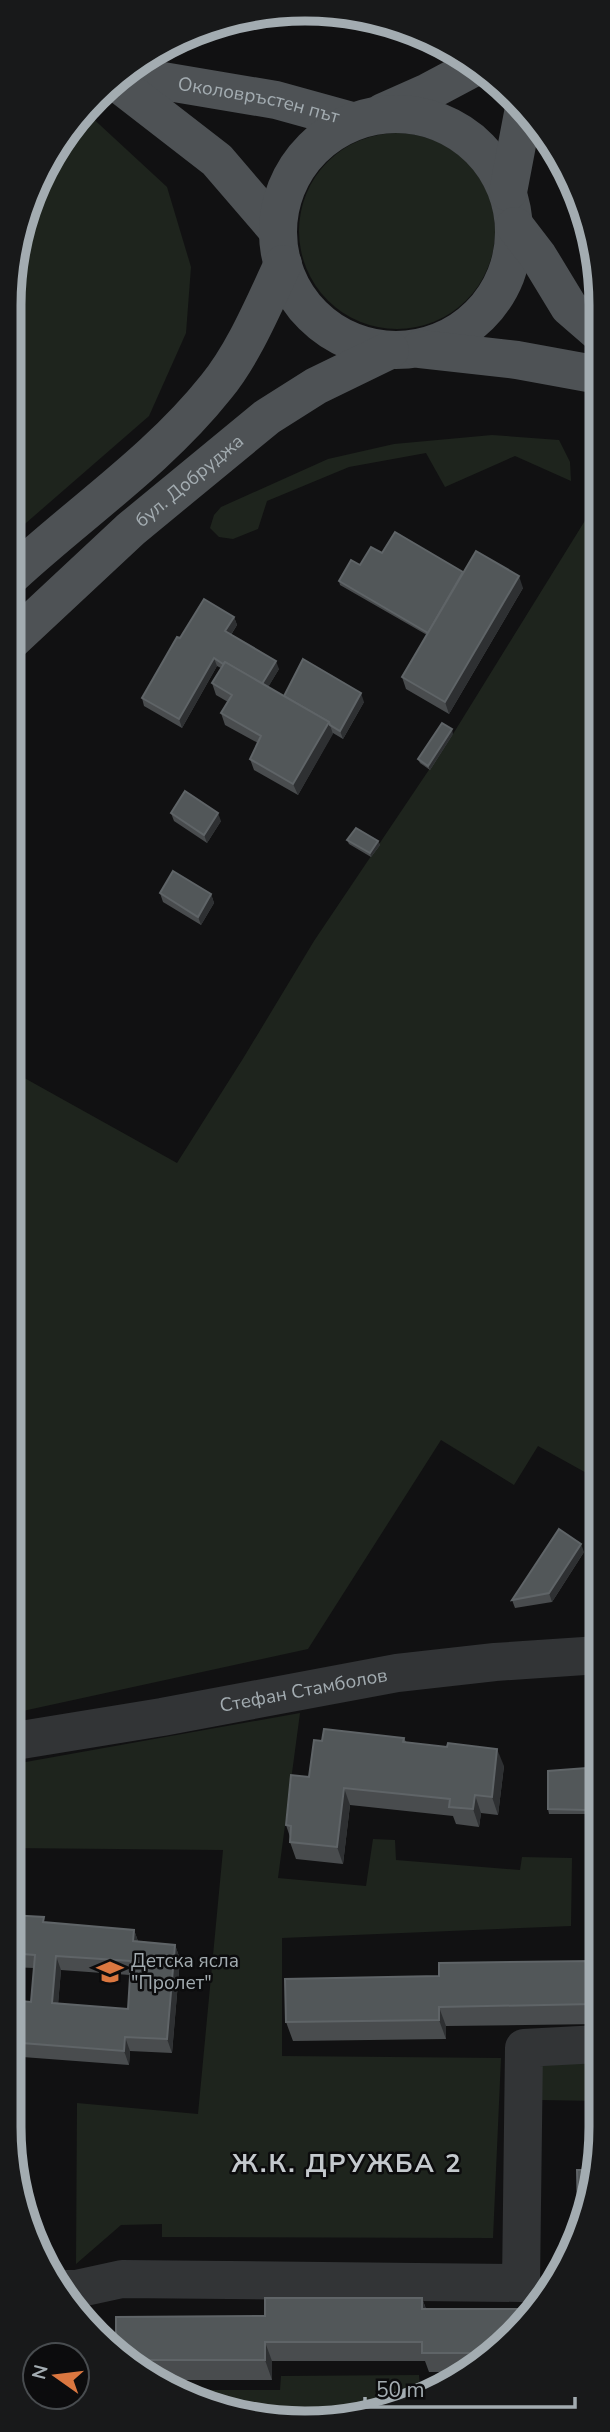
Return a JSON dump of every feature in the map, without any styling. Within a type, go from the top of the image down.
[{"type":"main road","points":[[467,72],[429,93],[365,117],[326,136],[309,151],[296,168],[280,209],[280,248],[291,287],[305,308],[323,325],[343,338],[366,347],[517,360],[589,373]]},
{"type":"main road","name":"Околовръстен път","points":[[138,76],[365,117]]},
{"type":"main road","name":"Околовръстен път","points":[[123,87],[217,160],[280,248]]},
{"type":"main road","points":[[365,117],[406,113],[433,118],[458,130],[479,146],[496,168],[511,209],[569,307],[589,324]]},
{"type":"main road","points":[[402,349],[438,343],[460,332],[480,316],[495,297],[506,275],[513,251],[511,209],[522,122]]},
{"type":"main road","points":[[21,567],[171,438],[218,385],[252,328],[280,248]]},
{"type":"main road","name":"бул. Добруджа","points":[[21,631],[131,529],[267,417],[316,386],[402,349]]},
{"type":"street","name":"Стефан Стамболов","points":[[21,1740],[397,1673],[495,1662],[589,1657]]},
{"type":"street","points":[[72,2289],[122,2279],[521,2283],[524,2048],[589,2045]]},
{"type":"shaded area","points":[[92,117],[167,187],[191,267],[186,333],[149,416],[21,527],[21,305],[26,250],[50,179],[69,147]]},
{"type":"shaded area","points":[[397,133],[435,140],[467,161],[488,193],[495,231],[488,269],[467,301],[435,322],[397,329],[359,322],[327,301],[306,269],[299,231],[306,193],[327,161],[359,140]]},
{"type":"shaded area","points":[[492,435],[559,440],[570,462],[571,481],[515,456],[445,487],[426,453],[349,467],[267,501],[258,529],[233,539],[219,537],[210,528],[214,515],[221,507],[328,459],[394,444]]},
{"type":"shaded area","points":[[589,514],[589,1474],[538,1446],[514,1485],[441,1440],[308,1649],[21,1711],[21,1076],[177,1163],[314,941],[453,734]]},
{"type":"shaded area","points":[[300,1713],[278,1878],[366,1886],[373,1839],[395,1840],[396,1860],[520,1870],[522,1857],[572,1858],[571,1926],[282,1938],[282,2056],[501,2058],[493,2238],[162,2237],[162,2224],[121,2225],[76,2264],[77,2103],[198,2114],[223,1850],[21,1848],[21,1763]]},
{"type":"shaded area","points":[[589,2058],[589,2101],[539,2100],[539,2062]]},
{"type":"shaded area","points":[[419,2375],[420,2387],[360,2406],[305,2411],[250,2406],[199,2390],[280,2390],[281,2376]]},
{"type":"building","points":[[395,532],[463,572],[428,633],[339,581],[351,560],[360,565],[371,547],[382,553]]},
{"type":"building","points":[[476,551],[519,576],[445,702],[402,677]]},
{"type":"building","points":[[204,599],[234,617],[225,631],[276,661],[262,684],[214,658],[179,719],[142,698],[177,637],[180,638]]},
{"type":"building","points":[[303,659],[361,693],[340,731],[284,696]]},
{"type":"building","points":[[225,662],[329,722],[293,784],[250,759],[261,736],[221,713],[232,695],[212,683]]},
{"type":"building","points":[[442,723],[452,729],[428,766],[418,759]]},
{"type":"building","points":[[185,791],[218,813],[204,835],[171,813]]},
{"type":"building","points":[[356,828],[378,841],[370,853],[347,840]]},
{"type":"building","points":[[173,871],[211,894],[198,917],[160,893]]},
{"type":"building","points":[[559,1529],[581,1544],[549,1593],[512,1600]]},
{"type":"building","points":[[324,1729],[404,1738],[403,1742],[447,1747],[448,1743],[497,1749],[492,1797],[475,1795],[473,1809],[449,1807],[450,1799],[344,1788],[337,1847],[290,1842],[291,1826],[286,1825],[291,1775],[309,1777],[314,1740],[322,1741]]},
{"type":"building","points":[[586,1768],[586,1810],[548,1809],[548,1771]]},
{"type":"building","points":[[21,1916],[44,1917],[43,1922],[134,1930],[133,1941],[175,1945],[167,2039],[125,2037],[124,2051],[21,2043],[21,2001],[31,2002],[35,1955],[21,1954]],"holes":[[[56,1956],[131,1961],[128,2009],[52,2003]]]},
{"type":"building","points":[[589,1961],[589,2004],[439,2007],[439,2020],[286,2022],[285,1979],[439,1976],[439,1963]]},
{"type":"building","points":[[577,2170],[586,2170],[584,2182],[578,2205]]},
{"type":"building","points":[[265,2298],[422,2298],[422,2309],[523,2309],[506,2328],[477,2353],[422,2353],[422,2342],[265,2342],[265,2360],[143,2360],[114,2337],[116,2337],[116,2317],[265,2316]]},
{"type":"place","name":"Детска ясла \"Пролет\"","points":[[110,1972]]},
{"type":"district","name":"Ж.К. ДРУЖБА 2","points":[[347,2163]]}]
